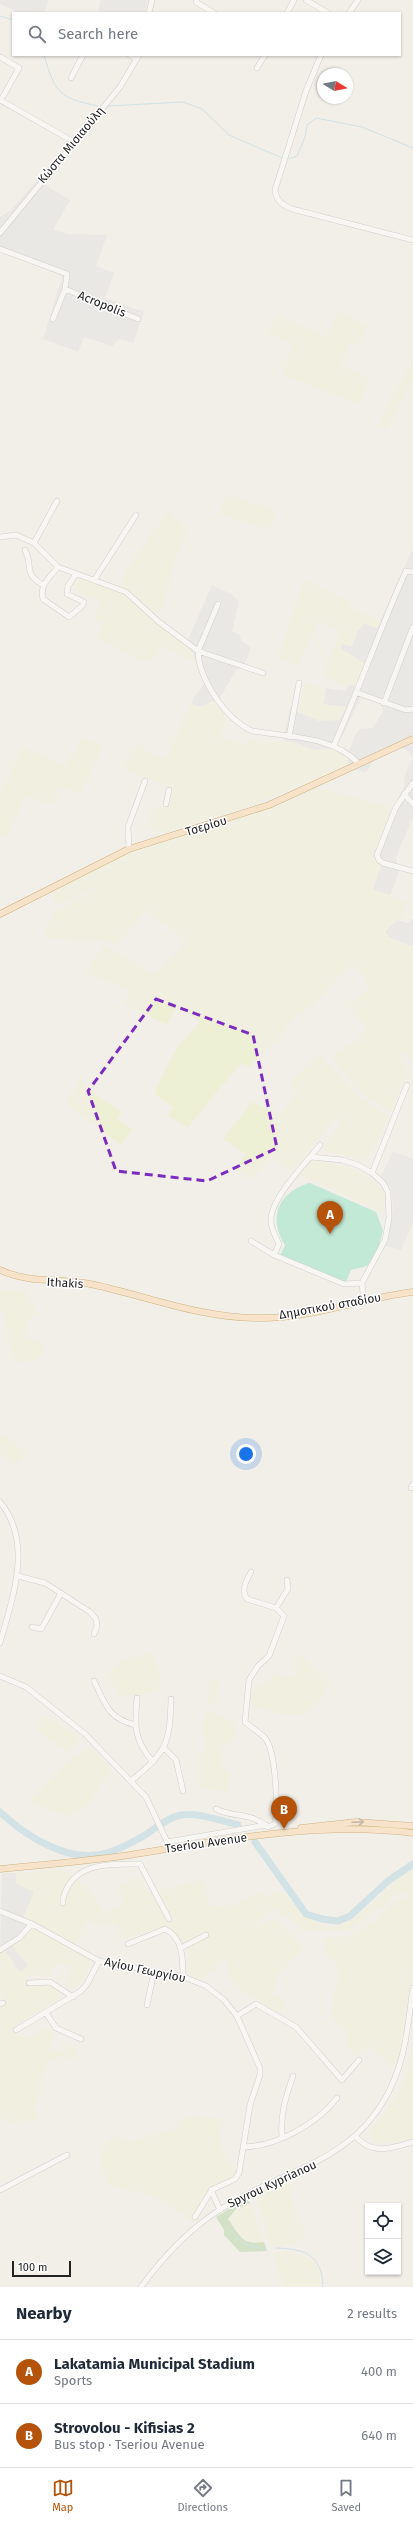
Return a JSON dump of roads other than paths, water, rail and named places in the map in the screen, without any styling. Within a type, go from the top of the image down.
[{"type":"main road","name":"Τσερίου","points":[[0,914],[129,849],[268,805],[413,739]]},
{"type":"main road","name":"Ithakis","points":[[0,1270],[17,1278],[93,1284],[130,1294]]},
{"type":"main road","name":"Δημοτικού σταδίου","points":[[130,1294],[215,1315],[259,1318],[309,1313],[413,1292]]},
{"type":"main road","points":[[276,1834],[328,1824],[373,1822],[413,1826]]},
{"type":"main road","name":"Tseriou Avenue","points":[[0,1869],[103,1858],[169,1845],[340,1828],[413,1833]]},
{"type":"street","points":[[149,12],[152,0]]},
{"type":"street","points":[[197,0],[196,2],[212,12]]},
{"type":"street","points":[[288,12],[294,0]]},
{"type":"street","points":[[306,0],[326,12]]},
{"type":"street","points":[[350,12],[358,0]]},
{"type":"street","points":[[71,78],[82,56]]},
{"type":"street","points":[[257,68],[264,56]]},
{"type":"street","points":[[321,56],[306,91],[275,190],[275,196],[281,204],[292,209],[413,240]]},
{"type":"street","points":[[0,57],[19,68],[0,100],[74,142]]},
{"type":"street","name":"Κώστα Μισιαούλη","points":[[0,233],[120,87],[138,57]]},
{"type":"street","name":"Acropolis","points":[[0,249],[67,274],[65,289],[53,319]]},
{"type":"street","name":"Acropolis","points":[[65,289],[138,319]]},
{"type":"street","points":[[34,543],[57,501]]},
{"type":"street","points":[[95,579],[136,516]]},
{"type":"street","points":[[0,537],[16,535],[34,543],[58,567],[95,579],[126,592],[136,599],[159,622],[198,651],[263,673]]},
{"type":"street","points":[[25,550],[29,558],[28,569],[33,579],[43,585]]},
{"type":"street","points":[[58,567],[43,585],[43,599],[69,617],[82,606],[84,602],[67,594],[68,586],[76,574]]},
{"type":"street","points":[[334,745],[358,693],[376,639],[406,571],[413,572]]},
{"type":"street","points":[[218,604],[198,651],[198,658],[213,697],[242,727],[252,731],[334,745],[350,754],[360,764]]},
{"type":"street","points":[[384,702],[413,627]]},
{"type":"street","points":[[288,737],[299,683]]},
{"type":"street","points":[[358,693],[406,710],[413,709]]},
{"type":"street","points":[[129,849],[128,827],[145,781]]},
{"type":"street","points":[[413,783],[404,794],[391,818],[377,855],[383,863],[413,871]]},
{"type":"street","points":[[166,804],[169,790]]},
{"type":"street","points":[[404,794],[413,804]]},
{"type":"street","points":[[372,1173],[407,1085]]},
{"type":"street","points":[[274,1255],[279,1244],[273,1231],[271,1218],[274,1205],[320,1145]]},
{"type":"street","points":[[311,1157],[342,1160],[372,1173],[383,1184],[388,1192],[389,1218],[385,1240],[362,1283],[364,1301]]},
{"type":"street","points":[[251,1241],[274,1255],[344,1284],[362,1283]]},
{"type":"street","points":[[0,1502],[8,1515],[18,1549],[18,1576],[0,1643]]},
{"type":"street","points":[[251,1572],[244,1589],[244,1595],[247,1599],[276,1608],[284,1616],[269,1656],[258,1666],[249,1680],[245,1715],[245,1722],[265,1738],[270,1748],[278,1799],[273,1826],[276,1834]]},
{"type":"street","points":[[18,1576],[34,1579],[90,1612],[96,1619],[97,1626],[94,1634]]},
{"type":"street","points":[[276,1608],[288,1588],[286,1580]]},
{"type":"street","points":[[32,1627],[41,1629],[61,1594]]},
{"type":"street","points":[[0,1676],[26,1687],[44,1698],[85,1734],[146,1797],[169,1845],[266,1825]]},
{"type":"street","points":[[94,1682],[113,1716],[121,1721],[135,1725]]},
{"type":"street","points":[[137,1698],[135,1725],[137,1739],[143,1750],[153,1762]]},
{"type":"street","points":[[131,1781],[153,1762],[164,1748],[171,1729],[171,1700]]},
{"type":"street","points":[[164,1748],[176,1760],[183,1791]]},
{"type":"street","points":[[216,1809],[222,1812],[241,1814],[266,1825],[273,1826]]},
{"type":"street","points":[[103,1858],[105,1866]]},
{"type":"street","points":[[63,1903],[71,1879],[80,1872],[105,1866],[140,1864],[169,1918]]},
{"type":"street","name":"Αγίου Γεωργίου","points":[[0,1911],[32,1924],[99,1961],[183,1977],[214,1992],[237,2016],[260,2068],[250,2105],[242,2163],[235,2179],[211,2190]]},
{"type":"street","points":[[0,1950],[19,1938],[32,1924]]},
{"type":"street","points":[[128,1944],[165,1929],[172,1932],[181,1948],[183,1977]]},
{"type":"street","points":[[181,1948],[206,1935]]},
{"type":"street","points":[[16,2030],[73,1997],[87,1984],[99,1961]]},
{"type":"street","points":[[147,2005],[154,1972]]},
{"type":"street","points":[[29,1983],[50,1982],[73,1997]]},
{"type":"street","name":"Spyrou Kyprianou","points":[[141,2287],[175,2246],[220,2210],[251,2192],[318,2162],[355,2136],[383,2100],[399,2067],[413,1988]]},
{"type":"street","points":[[237,2016],[256,2004],[288,2021],[304,2034],[326,2064],[342,2080],[351,2073],[359,2060]]},
{"type":"street","points":[[46,2013],[56,2028],[81,2039]]},
{"type":"street","points":[[282,2136],[281,2124],[283,2107],[293,2076]]},
{"type":"street","points":[[244,2147],[256,2147],[320,2117],[337,2098]]},
{"type":"street","points":[[355,2136],[362,2144],[376,2150],[385,2150],[413,2142]]},
{"type":"street","points":[[0,2190],[67,2155]]},
{"type":"street","points":[[211,2190],[220,2210]]},
{"type":"street","points":[[195,2217],[211,2190]]},
{"type":"waterway","points":[[0,16],[12,20]]},
{"type":"waterway","points":[[44,56],[52,78],[60,92],[75,100],[98,106]]},
{"type":"waterway","points":[[108,106],[183,102],[202,109],[229,135],[282,158]]},
{"type":"waterway","points":[[289,159],[297,156],[305,137],[307,125],[316,118],[362,127],[413,148]]},
{"type":"waterway","points":[[0,1812],[36,1839],[49,1846],[78,1855],[93,1855],[115,1850],[143,1836],[170,1819],[181,1815],[188,1814],[202,1816],[238,1825]]},
{"type":"waterway","points":[[255,1842],[306,1914],[322,1919],[338,1921],[350,1916],[388,1881],[413,1864]]},
{"type":"waterway","points":[[225,2226],[245,2245],[264,2249]]},
{"type":"waterway","points":[[276,2248],[296,2250],[304,2252],[310,2256],[316,2261],[319,2268],[322,2276],[323,2287]]},
{"type":"place","name":"Lakatamia Municipal Stadium","points":[[330,1234]]},
{"type":"place","name":"Strovolou - Kifisias 2","points":[[284,1829]]}]
